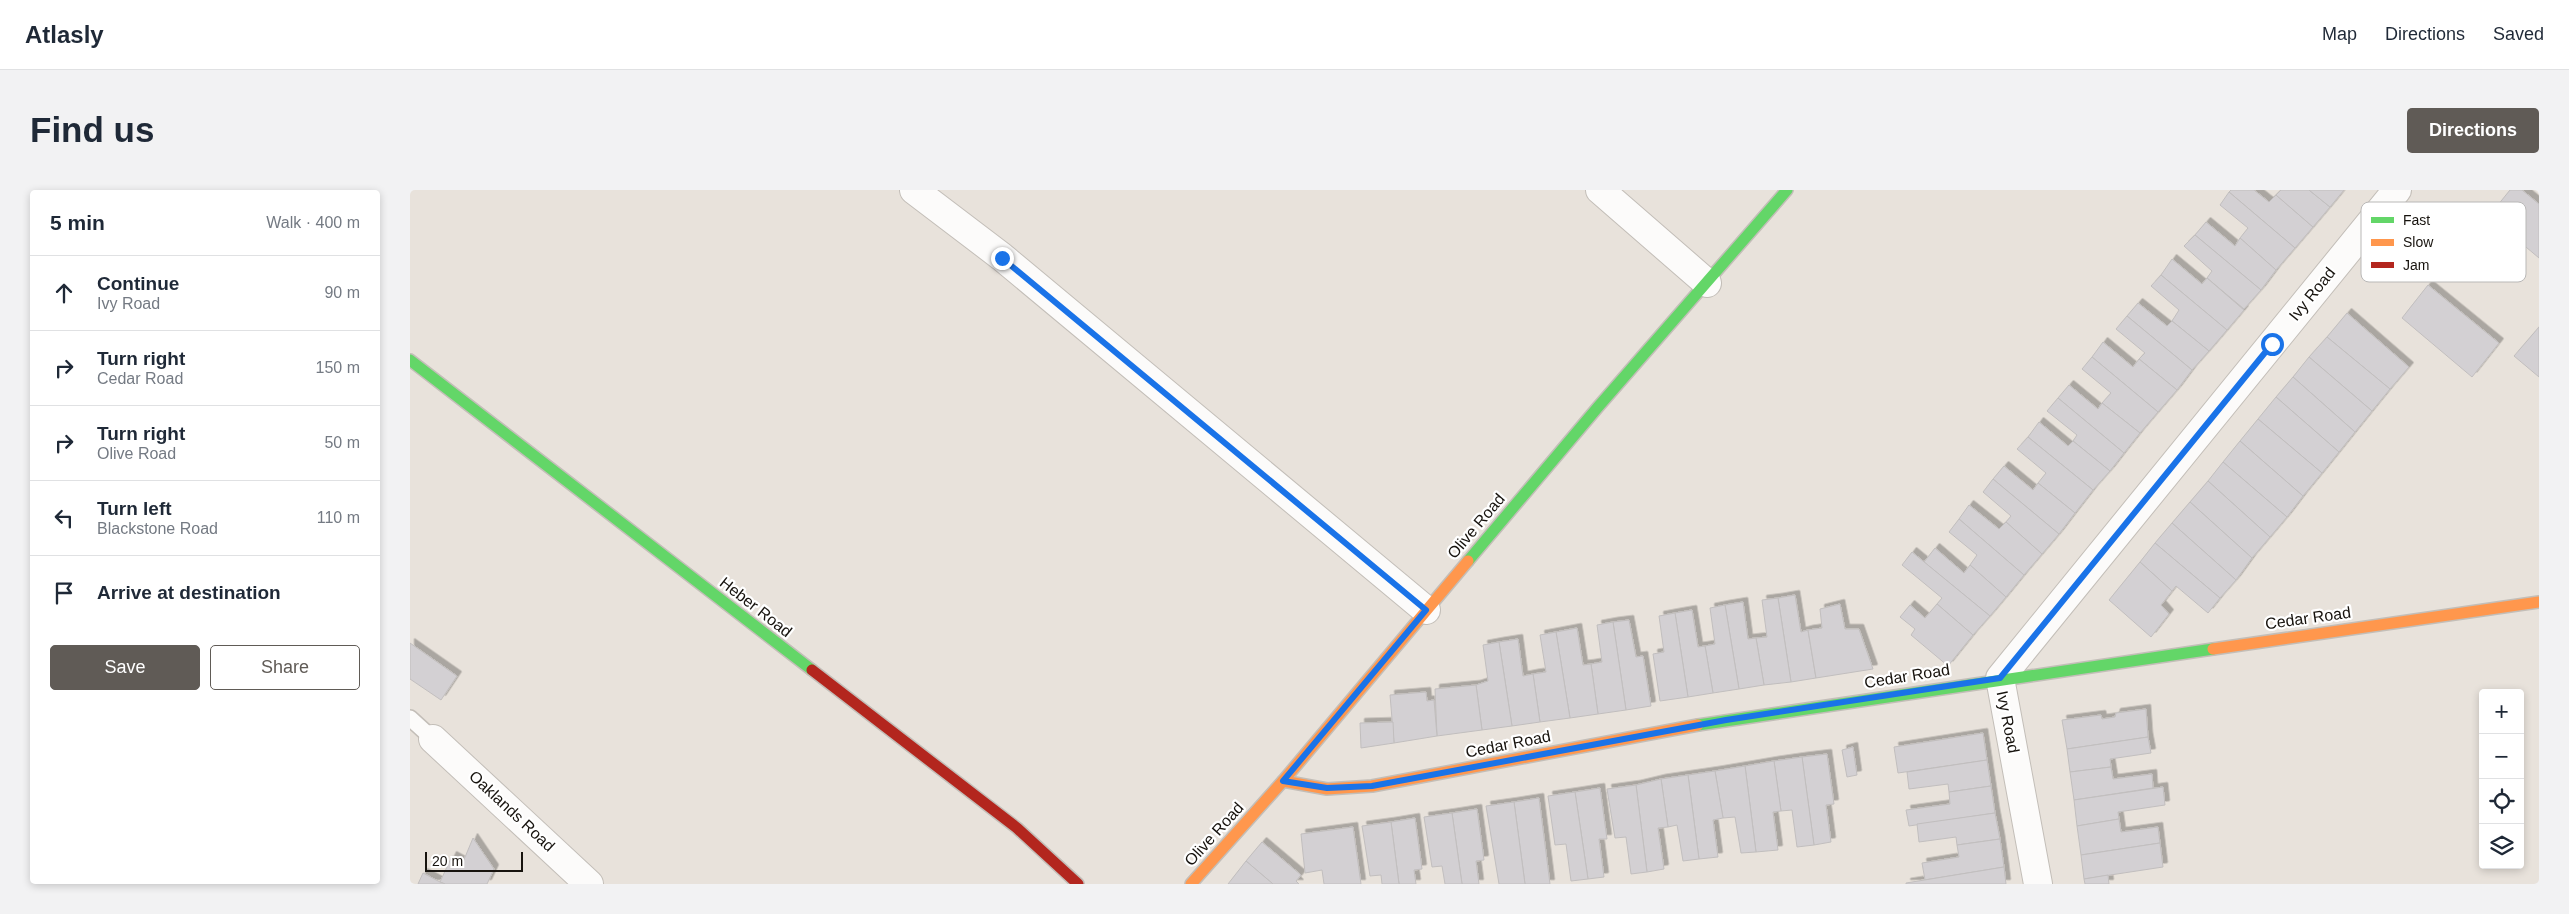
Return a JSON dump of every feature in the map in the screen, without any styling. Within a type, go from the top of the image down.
[{"type":"street","points":[[914,190],[1010,264],[1426,610]]},
{"type":"street","points":[[1600,190],[1706,283]]},
{"type":"street","name":"Olive Road","points":[[1191,884],[1283,781],[1426,610],[1786,190]]},
{"type":"street","name":"Ivy Road","points":[[2387,202],[2397,190]]},
{"type":"street","name":"Ivy Road","points":[[2038,884],[2000,678],[2361,234]]},
{"type":"street","name":"Heber Road","points":[[410,360],[1017,828],[1078,884]]},
{"type":"street","name":"Cedar Road","points":[[1283,781],[1327,788],[1372,786],[1726,720],[2000,678],[2539,602]]},
{"type":"street","name":"Oaklands Road","points":[[433,738],[564,874],[589,884]]},
{"type":"lane","points":[[410,718],[433,738]]},
{"type":"building","points":[[2231,190],[2254,190],[2269,202],[2276,195],[2313,227],[2295,248],[2229,192]]},
{"type":"building","points":[[2281,190],[2309,190],[2330,207],[2313,227],[2276,195]]},
{"type":"building","points":[[2309,190],[2344,190],[2330,207]]},
{"type":"building","points":[[2510,190],[2522,190],[2539,204],[2539,258],[2526,247],[2526,202],[2500,202]]},
{"type":"building","points":[[2229,192],[2295,248],[2276,270],[2240,238],[2248,228],[2220,205]]},
{"type":"building","points":[[2206,222],[2235,246],[2240,238],[2276,270],[2261,290],[2195,235]]},
{"type":"building","points":[[2195,235],[2261,290],[2244,309],[2207,278],[2212,271],[2184,246]]},
{"type":"building","points":[[2172,259],[2202,284],[2207,278],[2244,310],[2227,330],[2161,275]]},
{"type":"building","points":[[2161,275],[2227,330],[2209,351],[2172,321],[2179,310],[2151,286]]},
{"type":"building","points":[[2428,285],[2499,343],[2472,377],[2402,318]]},
{"type":"building","points":[[2138,303],[2167,326],[2172,321],[2209,351],[2192,370],[2127,316]]},
{"type":"building","points":[[2347,313],[2409,367],[2390,389],[2327,337]]},
{"type":"building","points":[[2127,316],[2192,370],[2177,390],[2139,359],[2145,353],[2116,329]]},
{"type":"building","points":[[2539,327],[2539,377],[2514,356]]},
{"type":"building","points":[[2327,337],[2390,389],[2372,411],[2309,357]]},
{"type":"building","points":[[2103,342],[2133,367],[2139,359],[2177,390],[2158,412],[2092,357]]},
{"type":"building","points":[[2092,357],[2158,412],[2140,433],[2102,403],[2111,393],[2082,369]]},
{"type":"building","points":[[2309,357],[2372,411],[2355,432],[2293,377]]},
{"type":"building","points":[[2293,377],[2355,432],[2339,452],[2276,397]]},
{"type":"building","points":[[2069,385],[2098,409],[2102,403],[2140,433],[2124,453],[2058,398]]},
{"type":"building","points":[[2276,397],[2339,452],[2322,473],[2258,419]]},
{"type":"building","points":[[2058,398],[2124,453],[2110,471],[2073,441],[2077,435],[2047,411]]},
{"type":"building","points":[[2258,419],[2322,473],[2303,496],[2240,441]]},
{"type":"building","points":[[2039,422],[2068,446],[2073,441],[2110,471],[2093,490],[2028,437]]},
{"type":"building","points":[[2028,437],[2093,490],[2075,513],[2038,483],[2046,473],[2017,449]]},
{"type":"building","points":[[2240,441],[2303,496],[2287,517],[2223,462]]},
{"type":"building","points":[[2223,462],[2287,517],[2270,537],[2208,481]]},
{"type":"building","points":[[2004,466],[2033,490],[2038,483],[2075,513],[2059,534],[1993,479]]},
{"type":"building","points":[[1993,479],[2059,534],[2042,554],[2006,522],[2011,516],[1983,492]]},
{"type":"building","points":[[2208,481],[2270,537],[2252,558],[2190,502]]},
{"type":"building","points":[[2190,502],[2252,558],[2236,580],[2172,523]]},
{"type":"building","points":[[1969,505],[1999,529],[2006,522],[2042,554],[2024,575],[1959,519]]},
{"type":"building","points":[[1959,519],[2024,575],[2006,597],[1970,565],[1977,555],[1949,532]]},
{"type":"building","points":[[2172,523],[2236,580],[2220,598],[2155,543]]},
{"type":"building","points":[[2155,543],[2220,598],[2208,613],[2176,586],[2172,591],[2140,562]]},
{"type":"building","points":[[1935,548],[1964,573],[1970,565],[2006,597],[1990,616],[1924,562]]},
{"type":"building","points":[[1912,552],[1990,616],[1973,635],[1937,604],[1942,598],[1902,565]]},
{"type":"building","points":[[2140,562],[2172,591],[2161,605],[2169,614],[2151,637],[2109,600]]},
{"type":"building","points":[[1795,595],[1801,632],[1808,630],[1816,678],[1791,682],[1778,598]]},
{"type":"building","points":[[1778,598],[1791,682],[1764,685],[1756,638],[1767,637],[1762,600]]},
{"type":"building","points":[[1743,602],[1748,639],[1756,638],[1764,685],[1739,689],[1725,605]]},
{"type":"building","points":[[1840,604],[1845,629],[1859,629],[1873,669],[1816,678],[1808,630],[1822,628],[1820,609]]},
{"type":"building","points":[[1937,604],[1973,635],[1948,666],[1911,635],[1915,629],[1900,617],[1910,605],[1925,618]]},
{"type":"building","points":[[1725,605],[1739,689],[1713,693],[1705,646],[1715,644],[1710,608]]},
{"type":"building","points":[[1692,610],[1698,647],[1705,646],[1713,693],[1688,697],[1675,613]]},
{"type":"building","points":[[1675,613],[1688,697],[1660,701],[1653,654],[1664,652],[1659,616]]},
{"type":"building","points":[[1629,620],[1636,657],[1643,656],[1651,706],[1626,710],[1613,622]]},
{"type":"building","points":[[1613,622],[1626,710],[1598,714],[1591,664],[1602,662],[1597,625]]},
{"type":"building","points":[[1577,628],[1583,665],[1591,664],[1598,714],[1570,718],[1556,632]]},
{"type":"building","points":[[1556,632],[1570,718],[1540,722],[1533,674],[1546,672],[1540,635]]},
{"type":"building","points":[[1518,639],[1523,676],[1533,674],[1540,722],[1512,726],[1499,642]]},
{"type":"building","points":[[1499,642],[1512,726],[1482,730],[1476,685],[1488,681],[1483,645]]},
{"type":"building","points":[[410,643],[457,676],[441,700],[410,679]]},
{"type":"building","points":[[1476,685],[1482,730],[1437,736],[1435,689]]},
{"type":"building","points":[[1426,692],[1427,701],[1434,700],[1437,736],[1394,743],[1390,695]]},
{"type":"building","points":[[2146,709],[2148,737],[2067,749],[2062,720],[2101,715],[2102,719],[2115,717],[2116,713]]},
{"type":"building","points":[[1393,722],[1394,743],[1361,748],[1360,723]]},
{"type":"building","points":[[1983,733],[1987,760],[1898,773],[1894,747]]},
{"type":"building","points":[[2148,737],[2151,753],[2110,759],[2111,767],[2070,772],[2067,749]]},
{"type":"building","points":[[1853,747],[1857,775],[1847,777],[1842,750]]},
{"type":"building","points":[[1827,754],[1834,804],[1826,805],[1831,842],[1814,845],[1802,757]]},
{"type":"building","points":[[1802,757],[1814,845],[1797,847],[1792,810],[1781,811],[1774,761]]},
{"type":"building","points":[[1987,760],[1991,786],[1949,792],[1948,784],[1909,789],[1907,772]]},
{"type":"building","points":[[1774,761],[1781,811],[1773,812],[1778,850],[1756,852],[1745,766]]},
{"type":"building","points":[[1745,766],[1756,852],[1741,853],[1735,817],[1723,818],[1715,771]]},
{"type":"building","points":[[2111,767],[2113,779],[2152,774],[2153,788],[2074,800],[2070,772]]},
{"type":"building","points":[[1715,771],[1723,818],[1713,820],[1718,857],[1699,859],[1688,775]]},
{"type":"building","points":[[1688,775],[1699,859],[1683,861],[1677,825],[1668,827],[1661,779]]},
{"type":"building","points":[[1661,779],[1668,827],[1658,828],[1664,869],[1647,872],[1636,785]]},
{"type":"building","points":[[1636,785],[1647,872],[1631,874],[1626,837],[1615,838],[1607,789]]},
{"type":"building","points":[[1991,786],[1995,813],[1909,826],[1906,810],[1950,804],[1949,792]]},
{"type":"building","points":[[2163,787],[2165,805],[2118,812],[2119,819],[2077,826],[2074,800]]},
{"type":"building","points":[[1600,788],[1607,839],[1599,839],[1604,877],[1588,879],[1575,792]]},
{"type":"building","points":[[1575,792],[1588,879],[1571,881],[1566,844],[1555,845],[1548,796]]},
{"type":"building","points":[[1539,798],[1550,884],[1525,884],[1514,802]]},
{"type":"building","points":[[1514,802],[1525,884],[1499,884],[1486,806]]},
{"type":"building","points":[[1477,809],[1484,860],[1476,861],[1479,884],[1462,884],[1452,813]]},
{"type":"building","points":[[1452,813],[1462,884],[1445,884],[1442,866],[1432,867],[1424,817]]},
{"type":"building","points":[[1995,813],[2000,839],[1957,845],[1956,837],[1919,842],[1917,824]]},
{"type":"building","points":[[1415,818],[1422,869],[1414,870],[1416,884],[1399,884],[1391,822]]},
{"type":"building","points":[[2119,819],[2121,832],[2158,827],[2160,843],[2081,855],[2077,826]]},
{"type":"building","points":[[1391,822],[1399,884],[1382,884],[1381,875],[1370,876],[1362,826]]},
{"type":"building","points":[[1353,827],[1361,884],[1324,884],[1322,870],[1305,873],[1301,834]]},
{"type":"building","points":[[473,838],[494,869],[487,884],[445,884],[440,882],[452,856],[463,862]]},
{"type":"building","points":[[2000,839],[2004,867],[1925,880],[1922,863],[1959,857],[1957,845]]},
{"type":"building","points":[[1262,842],[1301,875],[1296,881],[1299,884],[1273,884],[1246,861]]},
{"type":"building","points":[[2160,843],[2163,867],[2084,879],[2081,855]]},
{"type":"building","points":[[1246,861],[1273,884],[1228,884]]},
{"type":"building","points":[[2004,867],[2006,884],[1906,884],[1906,883]]},
{"type":"building","points":[[423,873],[440,882],[445,884],[418,884]]},
{"type":"building","points":[[2108,875],[2109,884],[2085,884],[2084,879]]},
{"type":"traffic: fast","points":[[1468,561],[1598,407],[1787,190]]},
{"type":"traffic: fast","points":[[410,360],[812,670]]},
{"type":"traffic: fast","points":[[1698,725],[2213,649]]},
{"type":"traffic: slow","points":[[1191,884],[1283,781],[1468,561]]},
{"type":"traffic: slow","points":[[2213,649],[2539,602]]},
{"type":"traffic: slow","points":[[1283,781],[1327,789],[1372,786],[1698,725]]},
{"type":"traffic: jam","points":[[812,670],[1017,828],[1078,884]]},
{"type":"route","points":[[1002,258],[1426,610],[1283,781],[1327,788],[1372,786],[1726,720],[2000,678],[2272,344]]}]
